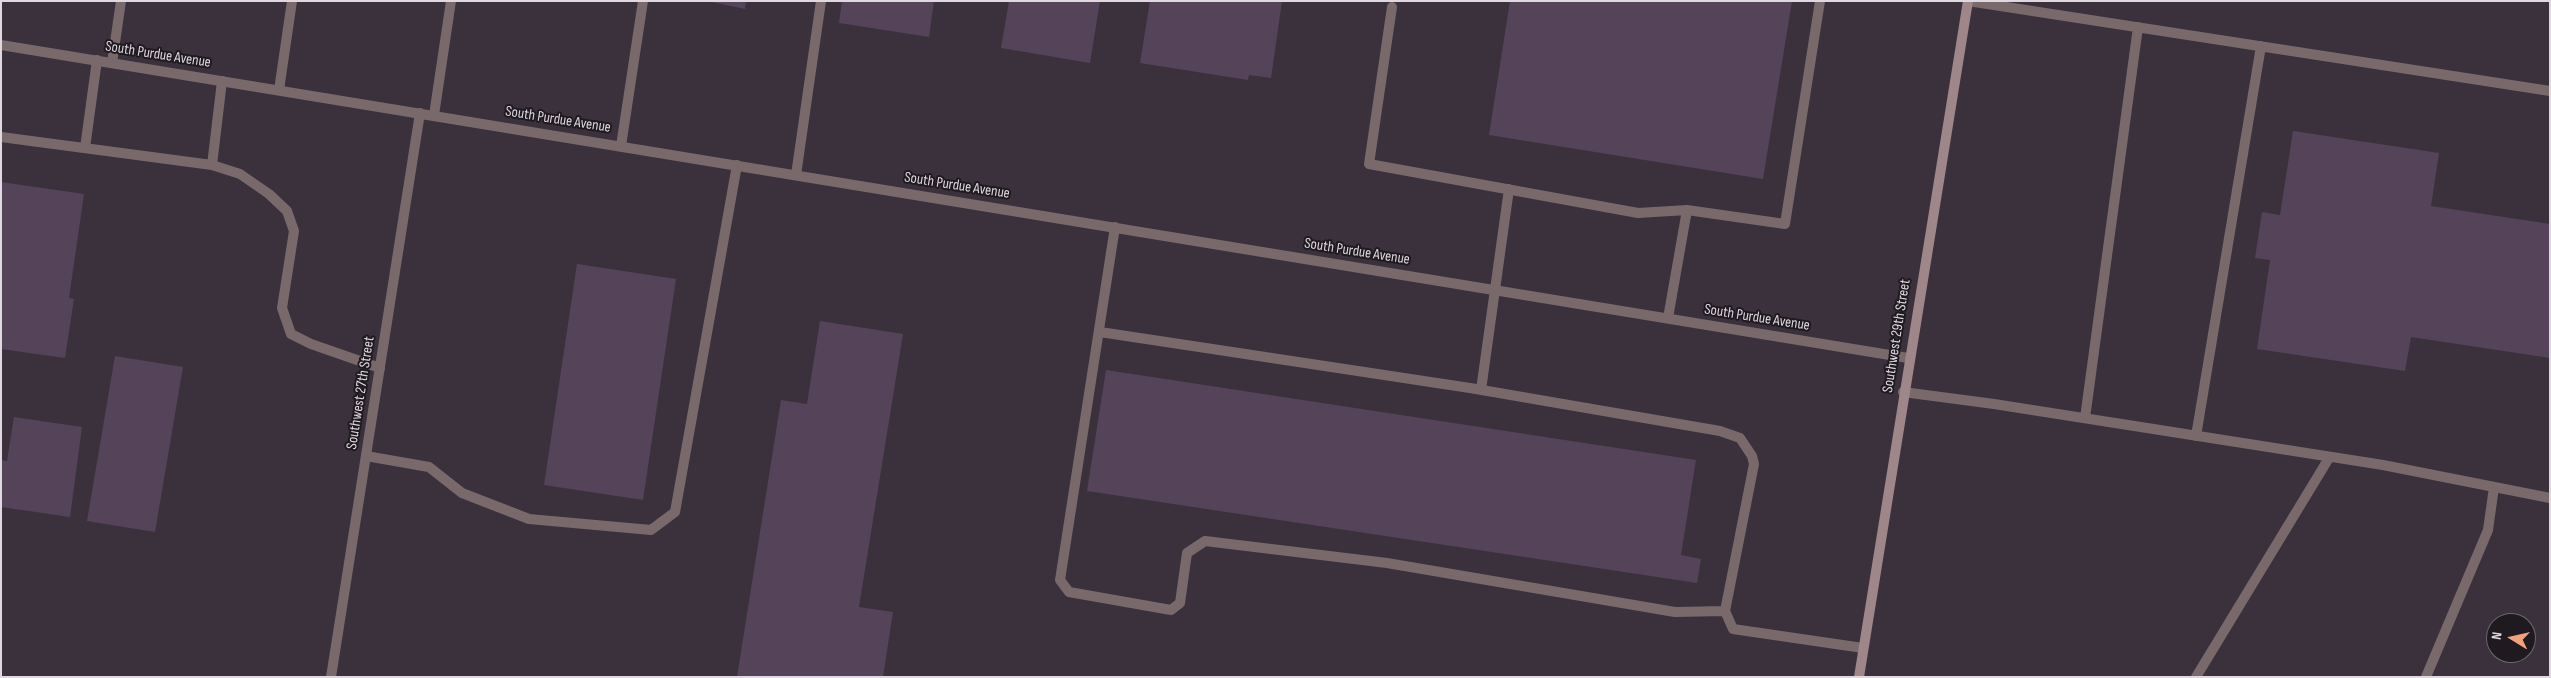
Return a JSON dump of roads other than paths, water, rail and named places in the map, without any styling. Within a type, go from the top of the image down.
[{"type":"street","points":[[112,63],[121,1]]},
{"type":"street","points":[[279,90],[292,1]]},
{"type":"street","points":[[434,115],[451,1]]},
{"type":"street","points":[[621,146],[643,1]]},
{"type":"street","points":[[796,175],[821,1]]},
{"type":"street","points":[[1392,7],[1369,164],[1638,213],[1687,210],[1785,224],[1820,1]]},
{"type":"street","points":[[1968,1],[2550,90]]},
{"type":"street","name":"Southwest 29th Street","points":[[1859,677],[1908,358],[1968,1]]},
{"type":"street","points":[[2085,418],[2138,27]]},
{"type":"street","name":"South Purdue Avenue","points":[[1,45],[1908,358]]},
{"type":"street","points":[[2196,436],[2261,46]]},
{"type":"street","points":[[85,148],[97,60]]},
{"type":"street","points":[[212,165],[222,81]]},
{"type":"street","name":"Southwest 27th Street","points":[[331,677],[420,113]]},
{"type":"street","points":[[1,137],[212,165],[240,174],[269,194],[287,211],[294,231],[282,308],[291,334],[311,344],[380,368]]},
{"type":"street","points":[[366,456],[429,467],[462,493],[529,519],[651,530],[675,512],[737,165]]},
{"type":"street","points":[[1481,390],[1493,290],[1509,189]]},
{"type":"street","points":[[1668,318],[1687,210]]},
{"type":"street","points":[[1116,228],[1060,580],[1069,592],[1171,610],[1180,603],[1187,554],[1205,542],[1387,563],[1675,612],[1725,611]]},
{"type":"street","points":[[1100,332],[1481,390],[1720,431],[1740,438],[1752,456],[1754,464],[1725,611],[1733,629],[1863,648]]},
{"type":"street","points":[[1903,392],[2085,418],[2383,465],[2550,498]]},
{"type":"street","points":[[2196,677],[2329,458]]},
{"type":"street","points":[[2426,677],[2488,530],[2494,487]]}]
